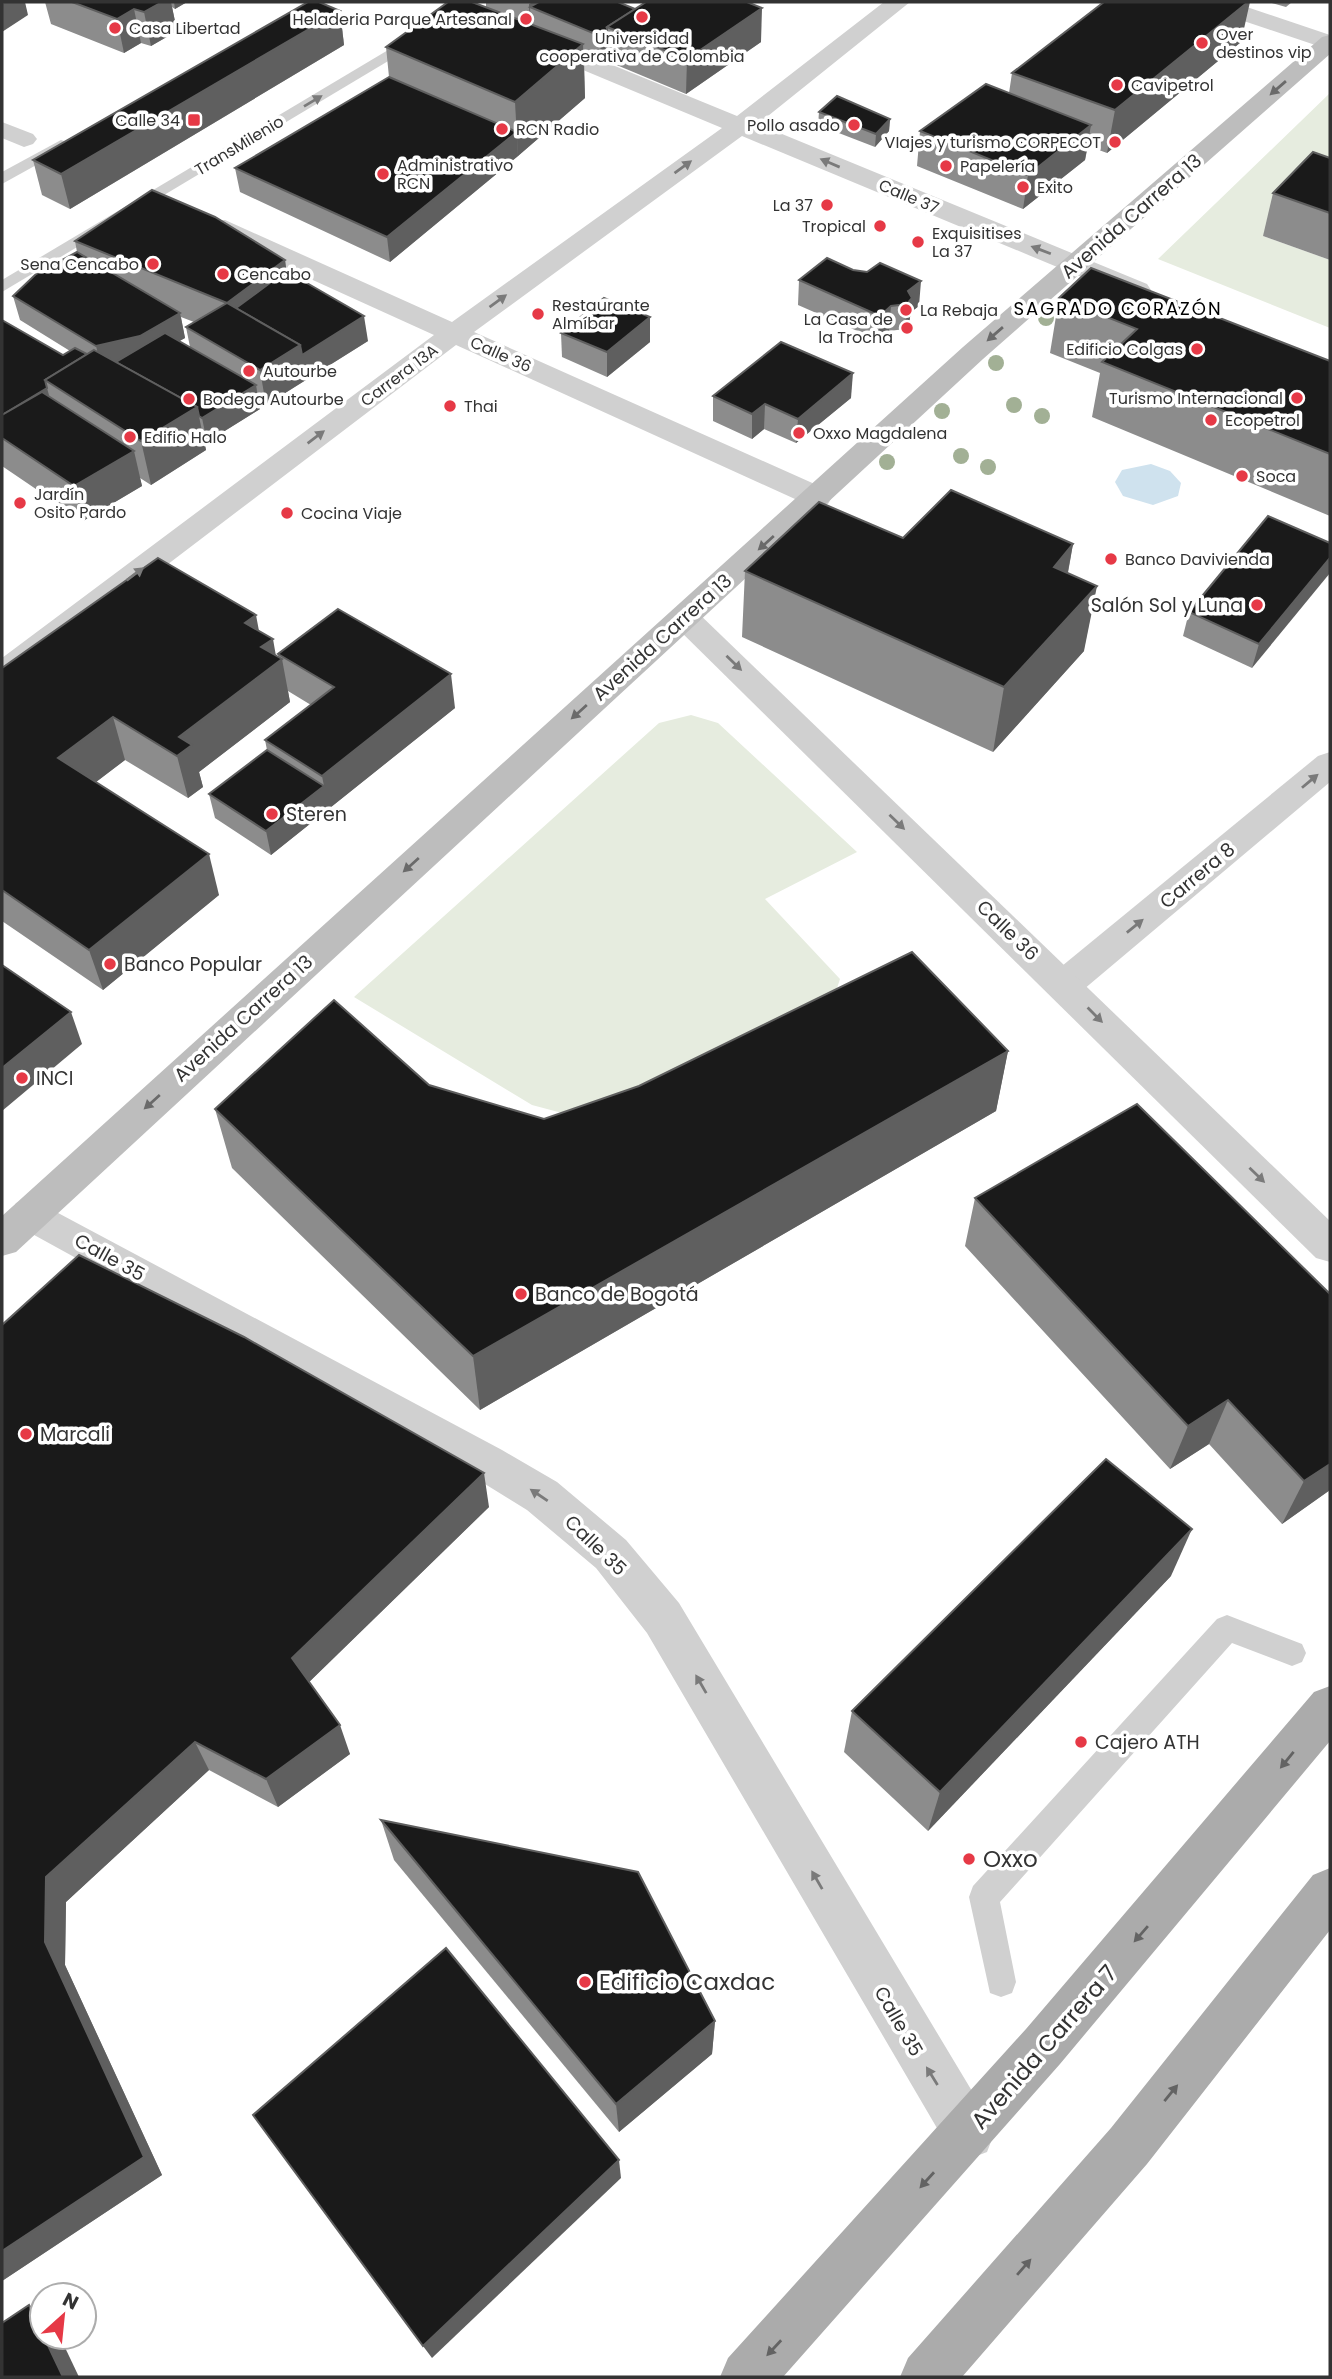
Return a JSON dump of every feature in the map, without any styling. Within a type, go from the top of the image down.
[{"type":"main road","name":"Avenida Carrera 13","points":[[16,1227],[817,497],[1076,264],[1330,42]]},
{"type":"main road","name":"Avenida Carrera 7","points":[[747,2377],[969,2134],[1189,1879],[1330,1707]]},
{"type":"main road","points":[[927,2377],[1129,2146],[1330,1892]]},
{"type":"street","name":"Carrera 13A","points":[[2,674],[454,333],[740,125],[898,2]]},
{"type":"street","points":[[1210,2],[1330,42]]},
{"type":"street","name":"Calle 37","points":[[513,32],[1162,300]]},
{"type":"street","name":"Calle 36","points":[[197,217],[817,497]]},
{"type":"street","name":"Calle 36","points":[[684,617],[1330,1246]]},
{"type":"street","name":"Carrera 8","points":[[1064,985],[1330,764]]},
{"type":"street","name":"Calle 35","points":[[16,1227],[487,1463],[542,1496],[611,1554],[663,1618],[969,2134]]},
{"type":"lane","name":"TransMilenio","points":[[2,287],[434,27]]},
{"type":"lane","points":[[2,179],[74,138]]},
{"type":"lane","points":[[1001,1982],[984,1898],[1227,1628],[1292,1653]]},
{"type":"shaded area","points":[[1330,93],[1330,167],[1263,236],[1330,260],[1330,328],[1158,259]]},
{"type":"shaded area","points":[[691,715],[718,723],[857,852],[765,899],[840,979],[823,1031],[596,1122],[532,1105],[354,997],[659,723]]},
{"type":"water","points":[[1151,464],[1170,471],[1181,483],[1178,496],[1153,505],[1123,496],[1115,482],[1122,470]]},
{"type":"building","points":[[72,2],[162,2],[144,12],[134,9],[117,19]]},
{"type":"building","points":[[308,2],[319,2],[340,11],[61,174],[33,160]]},
{"type":"building","points":[[448,2],[472,2],[583,44],[515,102],[386,47]]},
{"type":"building","points":[[539,2],[618,2],[635,9],[607,27],[607,32],[600,36],[530,7]]},
{"type":"building","points":[[646,2],[747,2],[762,8],[687,59],[607,27]]},
{"type":"building","points":[[1104,2],[1248,2],[1115,110],[1012,73]]},
{"type":"building","name":"Administrativo RCN","points":[[389,77],[517,132],[387,237],[235,168]]},
{"type":"building","points":[[986,84],[1091,125],[1028,175],[920,131]]},
{"type":"building","points":[[837,96],[890,119],[876,134],[819,112]]},
{"type":"building","points":[[1313,152],[1330,158],[1330,213],[1273,193]]},
{"type":"building","points":[[152,190],[215,217],[285,260],[227,303],[75,241]]},
{"type":"building","points":[[77,252],[180,313],[140,336],[96,346],[13,296],[36,274]]},
{"type":"building","points":[[827,258],[853,270],[867,272],[880,263],[921,281],[908,291],[912,298],[907,304],[891,306],[880,316],[799,280]]},
{"type":"building","points":[[1091,268],[1330,361],[1330,454],[1102,362],[1137,329],[1059,298]]},
{"type":"building","points":[[286,271],[364,316],[302,355],[300,345],[236,308]]},
{"type":"building","points":[[604,298],[650,317],[607,352],[561,333]]},
{"type":"building","points":[[227,303],[300,345],[260,370],[186,327]]},
{"type":"building","points":[[2,320],[63,355],[75,348],[87,354],[45,380],[47,388],[2,415]]},
{"type":"building","points":[[165,333],[256,385],[202,418],[197,407],[116,362]]},
{"type":"building","points":[[781,342],[853,373],[798,419],[765,404],[752,414],[713,396]]},
{"type":"building","points":[[94,350],[197,407],[141,441],[45,380]]},
{"type":"building","points":[[42,392],[134,451],[74,486],[2,438],[2,415]]},
{"type":"building","points":[[951,490],[1073,544],[1054,567],[1097,586],[1004,687],[745,571],[819,502],[903,538]]},
{"type":"building","name":"Salón Sol y Luna","points":[[1268,516],[1330,543],[1330,558],[1259,644],[1189,612]]},
{"type":"building","points":[[158,558],[256,615],[245,623],[273,639],[261,647],[282,659],[179,737],[192,745],[177,756],[113,717],[58,758],[209,854],[89,950],[2,890],[2,668]]},
{"type":"building","points":[[338,609],[451,674],[322,776],[265,740],[334,687],[278,654]]},
{"type":"building","points":[[267,750],[324,786],[266,831],[209,794]]},
{"type":"building","name":"Banco de Bogotá","points":[[912,952],[1008,1051],[473,1356],[215,1109],[334,1000],[429,1085],[544,1119],[639,1086]]},
{"type":"building","points":[[2,965],[71,1012],[2,1068]]},
{"type":"building","points":[[1137,1104],[1330,1294],[1330,1464],[1304,1481],[1228,1400],[1188,1426],[975,1198]]},
{"type":"building","points":[[79,1255],[244,1337],[484,1473],[292,1658],[340,1725],[266,1779],[195,1742],[46,1877],[45,1942],[144,2157],[2,2251],[2,1325]]},
{"type":"building","points":[[1106,1459],[1192,1529],[940,1792],[852,1711]]},
{"type":"building","name":"Edificio Caxdac","points":[[381,1820],[638,1872],[715,2021],[616,2104]]},
{"type":"building","points":[[446,1948],[619,2160],[423,2346],[253,2115]]},
{"type":"building","points":[[28,2306],[28,2351],[51,2351],[63,2377],[2,2377],[2,2323]]},
{"type":"place","name":"Universidad cooperativa de Colombia","points":[[642,17]]},
{"type":"place","name":"Heladeria Parque Artesanal","points":[[526,19]]},
{"type":"place","name":"Casa Libertad","points":[[115,28]]},
{"type":"place","name":"Over destinos vip","points":[[1202,43]]},
{"type":"place","name":"Cavipetrol","points":[[1117,85]]},
{"type":"place","name":"Calle 34","points":[[194,120]]},
{"type":"place","name":"Pollo asado","points":[[854,125]]},
{"type":"place","name":"RCN Radio","points":[[502,129]]},
{"type":"place","name":"VIajes y turismo CORPECOT","points":[[1115,142]]},
{"type":"place","name":"Papelería","points":[[946,166]]},
{"type":"place","name":"Administrativo RCN","points":[[383,174]]},
{"type":"place","name":"Exito","points":[[1023,187]]},
{"type":"place","name":"La 37","points":[[827,205]]},
{"type":"place","name":"Tropical","points":[[880,226]]},
{"type":"place","name":"Exquisitises La 37","points":[[918,242]]},
{"type":"place","name":"Sena Cencabo","points":[[153,264]]},
{"type":"place","name":"Cencabo","points":[[223,274]]},
{"type":"place","name":"La Rebaja","points":[[906,310]]},
{"type":"place","name":"Restaurante Almíbar","points":[[538,314]]},
{"type":"place","name":"La Casa de la Trocha","points":[[907,328]]},
{"type":"place","name":"Edificio Colgas","points":[[1197,349]]},
{"type":"place","name":"Autourbe","points":[[249,371]]},
{"type":"place","name":"Turismo Internacional","points":[[1297,398]]},
{"type":"place","name":"Bodega Autourbe","points":[[189,399]]},
{"type":"place","name":"Thai","points":[[450,406]]},
{"type":"place","name":"Ecopetrol","points":[[1211,420]]},
{"type":"place","name":"Oxxo Magdalena","points":[[799,433]]},
{"type":"place","name":"Edifio Halo","points":[[130,437]]},
{"type":"place","name":"Soca","points":[[1242,476]]},
{"type":"place","name":"Jardín Osito Pardo","points":[[20,503]]},
{"type":"place","name":"Cocina Viaje","points":[[287,513]]},
{"type":"place","name":"Banco Davivienda","points":[[1111,559]]},
{"type":"place","name":"Salón Sol y Luna","points":[[1257,605]]},
{"type":"place","name":"Steren","points":[[272,814]]},
{"type":"place","name":"Banco Popular","points":[[110,964]]},
{"type":"place","name":"INCI","points":[[22,1078]]},
{"type":"place","name":"Banco de Bogotá","points":[[521,1294]]},
{"type":"place","name":"Marcali","points":[[26,1434]]},
{"type":"place","name":"Cajero ATH","points":[[1081,1742]]},
{"type":"place","name":"Oxxo","points":[[969,1859]]},
{"type":"place","name":"Edificio Caxdac","points":[[585,1982]]},
{"type":"district","name":"SAGRADO CORAZÓN","points":[[1118,309]]}]
